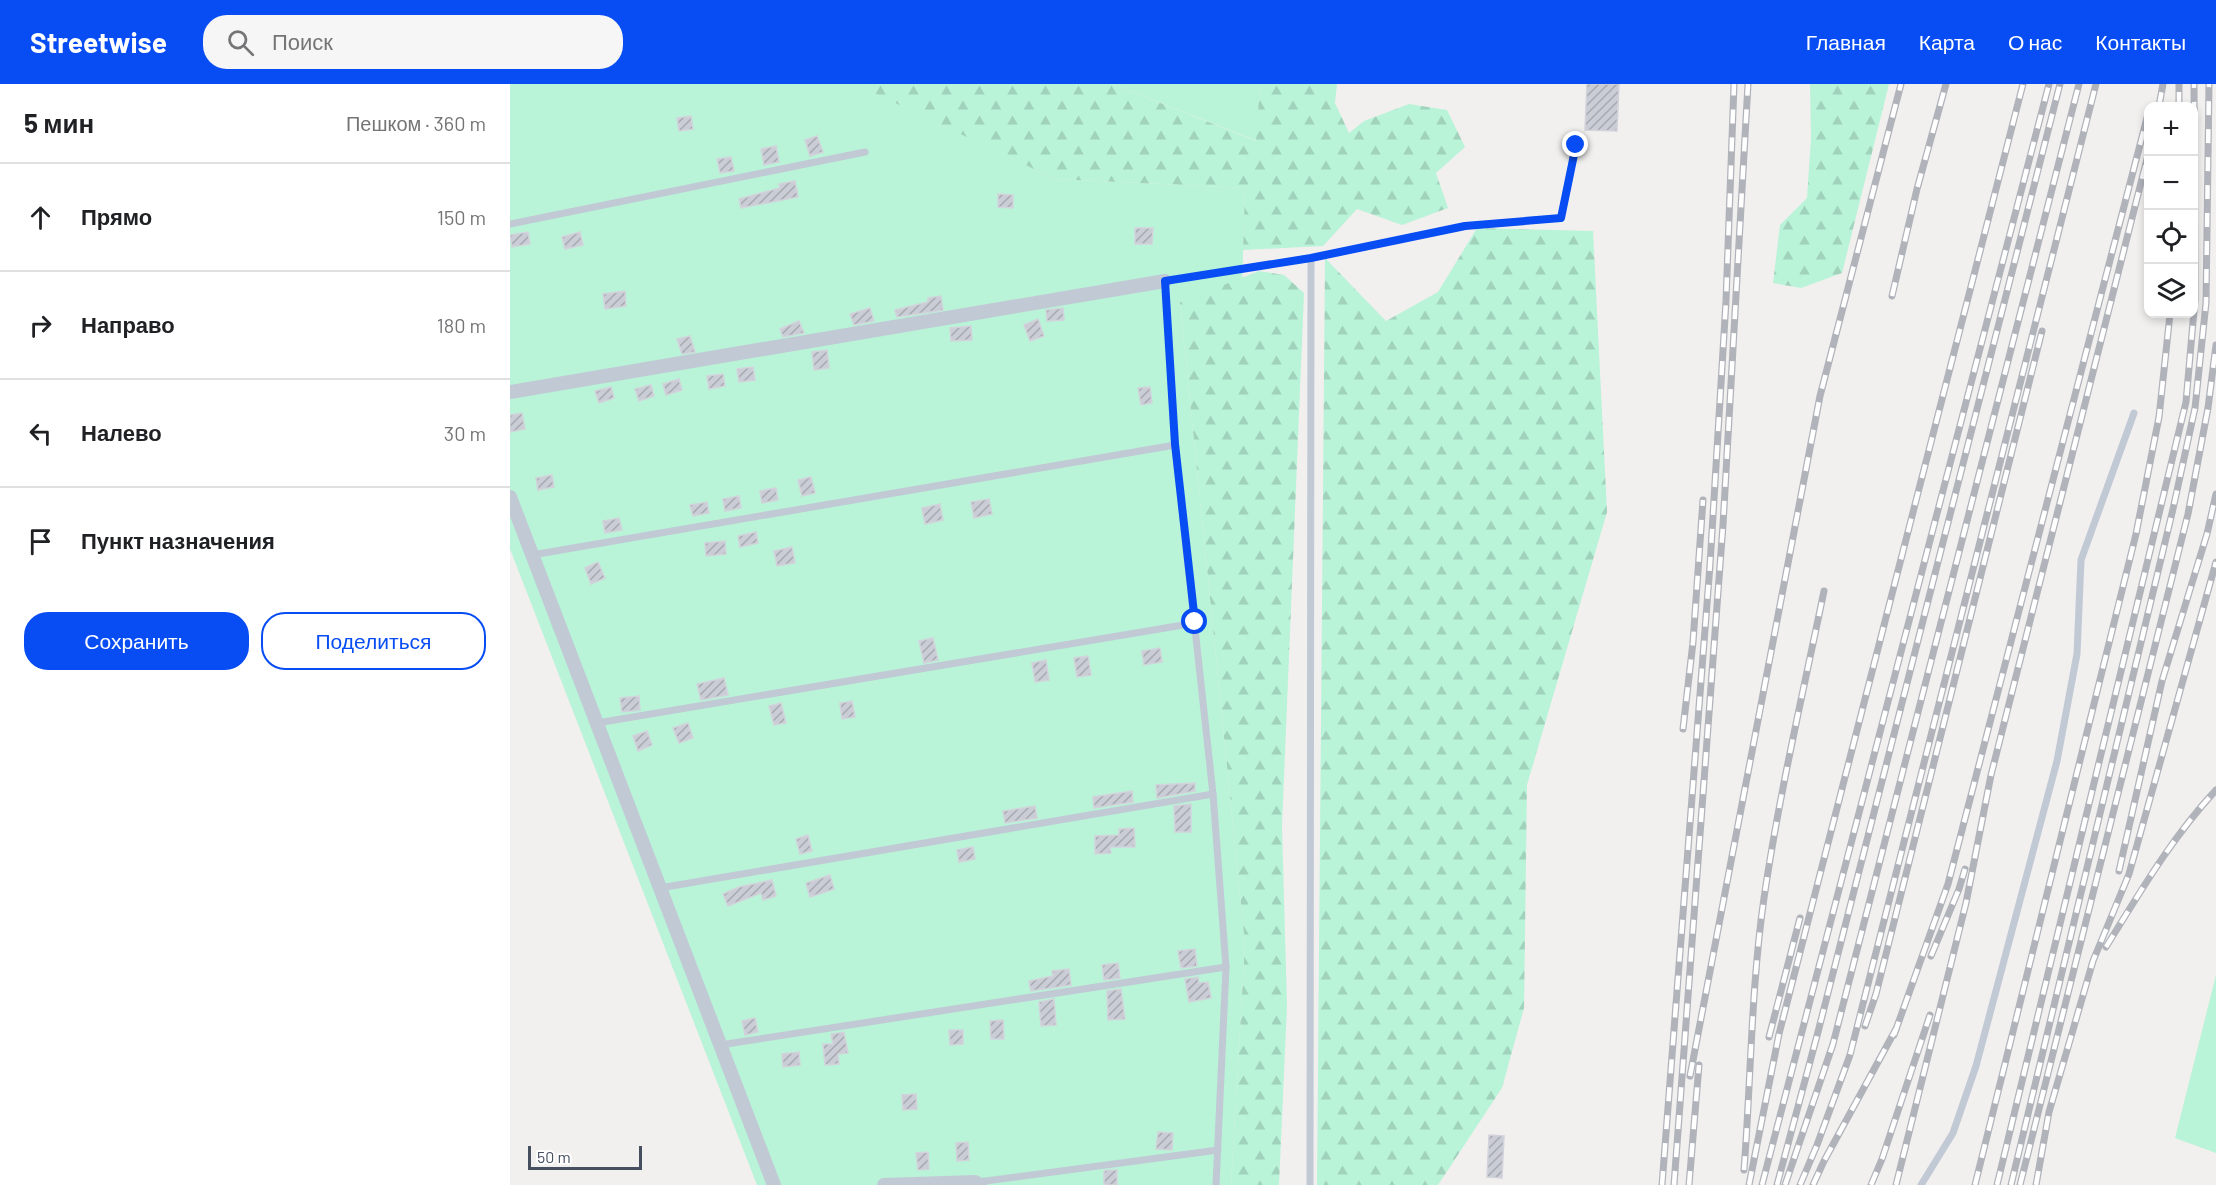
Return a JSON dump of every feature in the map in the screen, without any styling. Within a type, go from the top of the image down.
[{"type":"street","points":[[510,392],[1165,281]]},
{"type":"street","points":[[510,497],[774,1185]]},
{"type":"street","points":[[884,1185],[978,1184]]},
{"type":"lane","points":[[1216,1185],[1226,967],[1214,794],[1175,444],[1165,281],[1311,258],[1465,226],[1561,218],[1576,145]]},
{"type":"lane","points":[[510,224],[866,152]]},
{"type":"lane","points":[[1310,1185],[1311,258]]},
{"type":"lane","points":[[1921,1185],[1953,1133],[1976,1065],[2056,761],[2077,654],[2081,560],[2134,413]]},
{"type":"lane","points":[[532,555],[1175,444]]},
{"type":"lane","points":[[597,723],[1195,622]]},
{"type":"lane","points":[[660,888],[1214,794]]},
{"type":"lane","points":[[720,1046],[1226,967]]},
{"type":"lane","points":[[978,1184],[1218,1150]]},
{"type":"green space","points":[[510,84],[864,84],[871,91],[1055,179],[1245,188],[1242,289],[1180,302],[1245,944],[1231,1185],[757,1185],[510,549]]},
{"type":"green space","points":[[864,84],[1113,84],[1256,141],[1260,84],[1337,84],[1335,103],[1349,133],[1364,121],[1409,104],[1447,110],[1465,147],[1436,173],[1448,208],[1402,225],[1357,209],[1323,246],[1243,250],[1245,188],[1055,179],[870,91]]},
{"type":"green space","points":[[1113,84],[1260,84],[1257,141]]},
{"type":"green space","points":[[1810,84],[1889,84],[1842,273],[1801,288],[1773,283],[1780,225],[1807,198],[1811,138]]},
{"type":"green space","points":[[1477,228],[1593,231],[1607,512],[1527,785],[1524,1008],[1502,1088],[1438,1185],[1317,1185],[1325,258],[1386,321],[1438,292]]},
{"type":"green space","points":[[1259,271],[1284,275],[1304,293],[1282,826],[1287,1006],[1279,1185],[1231,1185],[1245,944],[1180,302]]},
{"type":"green space","points":[[2216,975],[2216,1153],[2175,1138]]},
{"type":"building","points":[[1587,84],[1619,84],[1617,131],[1585,130]]},
{"type":"building","points":[[691,116],[693,129],[679,131],[677,118]]},
{"type":"building","points":[[817,136],[823,152],[810,156],[805,140]]},
{"type":"building","points":[[776,146],[779,162],[764,165],[761,149]]},
{"type":"building","points":[[731,157],[734,171],[720,173],[717,159]]},
{"type":"building","points":[[795,181],[798,197],[741,208],[739,199],[780,188],[779,184]]},
{"type":"building","points":[[998,194],[1013,195],[1013,208],[998,207]]},
{"type":"building","points":[[1135,228],[1153,228],[1152,244],[1135,244]]},
{"type":"building","points":[[528,232],[530,244],[512,247],[510,235]]},
{"type":"building","points":[[580,232],[583,245],[565,249],[562,237]]},
{"type":"building","points":[[625,291],[626,306],[605,309],[603,294]]},
{"type":"building","points":[[941,296],[943,310],[897,317],[895,310],[928,302],[928,298]]},
{"type":"building","points":[[870,308],[874,321],[854,325],[850,314]]},
{"type":"building","points":[[1063,308],[1064,320],[1047,321],[1046,310]]},
{"type":"building","points":[[1038,319],[1044,336],[1030,341],[1024,325]]},
{"type":"building","points":[[799,321],[804,333],[783,337],[780,329]]},
{"type":"building","points":[[971,326],[972,340],[951,341],[950,328]]},
{"type":"building","points":[[690,336],[695,352],[682,354],[677,339]]},
{"type":"building","points":[[827,350],[829,368],[814,370],[812,352]]},
{"type":"building","points":[[753,367],[755,380],[739,382],[737,369]]},
{"type":"building","points":[[723,374],[725,386],[709,389],[707,376]]},
{"type":"building","points":[[679,379],[682,390],[666,395],[663,384]]},
{"type":"building","points":[[651,385],[654,396],[639,401],[635,389]]},
{"type":"building","points":[[611,387],[614,398],[599,403],[595,391]]},
{"type":"building","points":[[1150,387],[1152,403],[1141,405],[1138,388]]},
{"type":"building","points":[[522,413],[525,429],[510,432],[510,415]]},
{"type":"building","points":[[552,475],[554,487],[538,490],[536,478]]},
{"type":"building","points":[[811,477],[815,493],[802,496],[798,480]]},
{"type":"building","points":[[776,488],[778,500],[762,503],[760,491]]},
{"type":"building","points":[[739,496],[741,508],[725,511],[723,499]]},
{"type":"building","points":[[989,499],[992,514],[974,518],[971,502]]},
{"type":"building","points":[[707,502],[709,513],[693,516],[690,505]]},
{"type":"building","points":[[940,504],[943,520],[925,524],[922,508]]},
{"type":"building","points":[[619,518],[622,530],[605,533],[603,521]]},
{"type":"building","points":[[756,532],[758,543],[740,547],[738,536]]},
{"type":"building","points":[[725,541],[726,554],[706,556],[705,543]]},
{"type":"building","points":[[792,547],[795,563],[777,566],[774,551]]},
{"type":"building","points":[[598,562],[605,578],[591,584],[585,568]]},
{"type":"building","points":[[933,638],[938,660],[924,663],[919,641]]},
{"type":"building","points":[[1160,648],[1162,662],[1144,665],[1142,651]]},
{"type":"building","points":[[1088,656],[1091,675],[1077,677],[1074,658]]},
{"type":"building","points":[[1046,660],[1049,680],[1035,682],[1032,663]]},
{"type":"building","points":[[724,678],[728,695],[701,700],[697,684]]},
{"type":"building","points":[[639,696],[640,710],[622,712],[620,698]]},
{"type":"building","points":[[852,701],[855,717],[842,719],[840,703]]},
{"type":"building","points":[[781,703],[786,723],[774,725],[769,706]]},
{"type":"building","points":[[688,723],[693,738],[679,743],[673,728]]},
{"type":"building","points":[[647,731],[652,745],[638,751],[633,736]]},
{"type":"building","points":[[1195,783],[1195,791],[1157,798],[1156,785]]},
{"type":"building","points":[[1132,791],[1133,802],[1094,808],[1093,797]]},
{"type":"building","points":[[1191,804],[1191,832],[1175,832],[1174,806]]},
{"type":"building","points":[[1035,806],[1037,818],[1005,823],[1003,811]]},
{"type":"building","points":[[1134,828],[1135,847],[1110,847],[1111,853],[1095,854],[1095,836],[1119,835],[1119,829]]},
{"type":"building","points":[[808,835],[812,851],[800,854],[796,839]]},
{"type":"building","points":[[973,847],[975,859],[959,862],[957,850]]},
{"type":"building","points":[[830,875],[834,889],[810,897],[806,883]]},
{"type":"building","points":[[772,880],[776,896],[763,900],[761,893],[728,906],[723,894],[739,887]]},
{"type":"building","points":[[1195,949],[1197,966],[1181,968],[1178,951]]},
{"type":"building","points":[[1118,963],[1120,978],[1104,980],[1102,965]]},
{"type":"building","points":[[1069,969],[1071,985],[1031,991],[1029,981],[1053,976],[1052,971]]},
{"type":"building","points":[[1198,977],[1199,983],[1208,982],[1211,998],[1189,1002],[1185,979]]},
{"type":"building","points":[[1121,989],[1125,1019],[1108,1020],[1107,991]]},
{"type":"building","points":[[1054,999],[1056,1025],[1041,1026],[1039,1002]]},
{"type":"building","points":[[755,1018],[758,1032],[745,1035],[742,1021]]},
{"type":"building","points":[[1003,1020],[1004,1039],[991,1039],[990,1021]]},
{"type":"building","points":[[949,1030],[963,1030],[963,1044],[950,1045]]},
{"type":"building","points":[[844,1032],[848,1053],[838,1054],[839,1064],[825,1065],[823,1044],[833,1044],[831,1034]]},
{"type":"building","points":[[799,1052],[800,1065],[783,1067],[782,1054]]},
{"type":"building","points":[[916,1094],[917,1109],[903,1110],[902,1095]]},
{"type":"building","points":[[1158,1132],[1173,1133],[1172,1150],[1156,1149]]},
{"type":"building","points":[[1489,1135],[1504,1136],[1502,1178],[1487,1177]]},
{"type":"building","points":[[968,1142],[969,1160],[957,1161],[956,1143]]},
{"type":"building","points":[[928,1152],[929,1169],[918,1170],[916,1153]]},
{"type":"building","points":[[1117,1170],[1117,1185],[1104,1185],[1104,1171]]},
{"type":"railway","points":[[1662,1185],[1710,565],[1726,301],[1734,84]]},
{"type":"railway","points":[[1674,1185],[1723,525],[1748,84]]},
{"type":"railway","points":[[1690,1076],[1820,396],[1901,84]]},
{"type":"railway","points":[[1892,296],[1917,189],[1946,84]]},
{"type":"railway","points":[[1749,1185],[1779,1034],[2023,84]]},
{"type":"railway","points":[[1762,1185],[2049,84]]},
{"type":"railway","points":[[1777,1185],[2060,84]]},
{"type":"railway","points":[[1785,1185],[1833,1044],[2079,84]]},
{"type":"railway","points":[[1800,1185],[1850,1055],[2096,84]]},
{"type":"railway","points":[[2160,102],[2163,84]]},
{"type":"railway","points":[[2179,84],[2179,102]]},
{"type":"railway","points":[[1997,1185],[2186,402],[2195,299],[2194,84]]},
{"type":"railway","points":[[2011,1185],[2173,509],[2195,408],[2206,303],[2209,84]]},
{"type":"railway","points":[[1894,1035],[1948,884],[2144,129]]},
{"type":"railway","points":[[1896,1185],[1966,903],[1991,775],[2148,156]]},
{"type":"railway","points":[[1975,1185],[2136,534],[2159,417],[2170,318]]},
{"type":"railway","points":[[1865,1026],[1876,994],[2042,331]]},
{"type":"railway","points":[[2020,1185],[2188,514],[2208,408],[2216,345]]},
{"type":"railway","points":[[2119,871],[2162,681],[2207,534],[2216,494]]},
{"type":"railway","points":[[1683,729],[1693,642],[1703,500]]},
{"type":"railway","points":[[2036,1185],[2049,1112],[2093,961],[2129,874],[2216,562]]},
{"type":"railway","points":[[1744,1170],[1754,1000],[1764,898],[1784,782],[1824,591]]},
{"type":"railway","points":[[2106,947],[2171,845],[2216,790]]},
{"type":"railway","points":[[1931,956],[1965,869]]},
{"type":"railway","points":[[1769,1037],[1800,918]]},
{"type":"railway","points":[[1871,1185],[1882,1159],[1930,1015]]},
{"type":"railway","points":[[1813,1185],[1896,1029]]},
{"type":"railway","points":[[1689,1185],[1699,1065]]},
{"type":"route","points":[[1195,622],[1175,444],[1165,281],[1311,258],[1465,226],[1561,218],[1576,145]]}]
